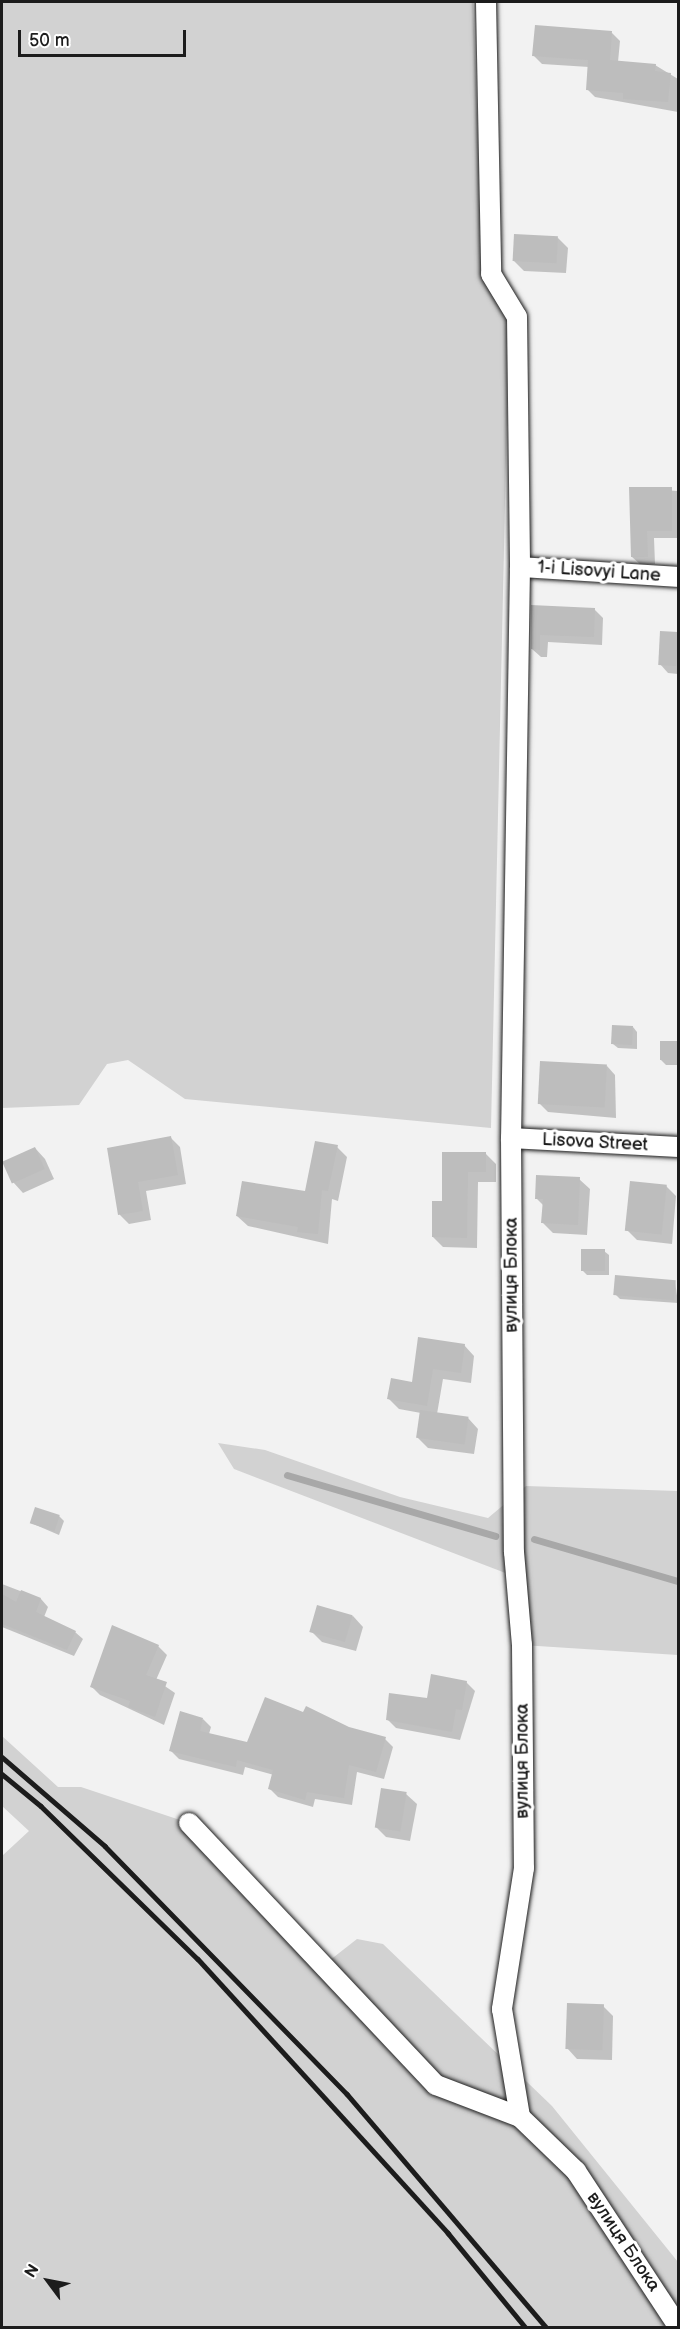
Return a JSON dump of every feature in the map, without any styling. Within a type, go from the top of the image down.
[{"type":"street","name":"вулиця Блока","points":[[486,2],[491,274],[517,317],[520,567],[511,1138],[514,1552],[522,1645],[524,1868],[502,2009],[520,2117],[576,2171],[678,2326]]},
{"type":"street","name":"1-i Lisovyi Lane","points":[[520,567],[678,577]]},
{"type":"street","name":"Lisova Street","points":[[511,1138],[678,1147]]},
{"type":"street","points":[[189,1823],[436,2085],[520,2117]]},
{"type":"shaded area","points":[[2,2],[473,2],[483,279],[509,324],[491,1128],[185,1099],[128,1060],[107,1064],[79,1105],[2,1108]]},
{"type":"shaded area","points":[[218,1443],[265,1450],[400,1497],[488,1518],[526,1486],[678,1491],[678,1655],[522,1645],[516,1577],[234,1469]]},
{"type":"shaded area","points":[[2,1736],[58,1787],[81,1787],[189,1823],[325,1964],[357,1939],[383,1944],[552,2106],[678,2262],[678,2327],[2,2327],[2,1856],[29,1831],[2,1806]]},
{"type":"building","points":[[535,25],[612,31],[610,60],[656,64],[655,71],[671,73],[668,102],[623,99],[623,93],[586,90],[588,60],[532,56]]},
{"type":"building","points":[[514,234],[558,236],[557,263],[513,261]]},
{"type":"building","points":[[629,487],[672,487],[672,531],[647,531],[648,557],[631,557]]},
{"type":"building","points":[[531,605],[595,608],[594,637],[540,635],[540,650],[531,649]]},
{"type":"building","points":[[660,631],[678,632],[676,666],[658,665]]},
{"type":"building","points":[[612,1025],[633,1026],[632,1045],[611,1044]]},
{"type":"building","points":[[660,1041],[678,1041],[678,1060],[660,1060]]},
{"type":"building","points":[[540,1061],[607,1065],[605,1107],[538,1104]]},
{"type":"building","points":[[171,1136],[178,1175],[138,1182],[143,1211],[118,1215],[107,1148]]},
{"type":"building","points":[[315,1141],[338,1145],[328,1191],[322,1190],[318,1234],[297,1232],[298,1227],[236,1216],[242,1181],[305,1191]]},
{"type":"building","points":[[35,1147],[45,1169],[12,1184],[2,1162]]},
{"type":"building","points":[[442,1152],[486,1152],[486,1172],[468,1172],[467,1238],[432,1237],[432,1201],[442,1201]]},
{"type":"building","points":[[536,1175],[580,1177],[578,1225],[541,1223],[543,1199],[535,1199]]},
{"type":"building","points":[[630,1181],[667,1185],[662,1235],[625,1231]]},
{"type":"building","points":[[581,1249],[605,1249],[605,1271],[581,1271]]},
{"type":"building","points":[[615,1275],[676,1280],[674,1300],[613,1295]]},
{"type":"building","points":[[418,1337],[465,1344],[461,1373],[433,1369],[427,1406],[387,1399],[391,1378],[412,1382]]},
{"type":"building","points":[[420,1410],[469,1417],[465,1445],[416,1438]]},
{"type":"building","points":[[35,1507],[60,1515],[54,1531],[30,1523]]},
{"type":"building","points":[[21,1590],[41,1598],[36,1612],[76,1631],[67,1650],[2,1624],[2,1594],[16,1602]]},
{"type":"building","points":[[317,1605],[353,1615],[345,1642],[309,1632]]},
{"type":"building","points":[[112,1625],[159,1645],[146,1675],[167,1682],[155,1717],[128,1707],[130,1701],[90,1687]]},
{"type":"building","points":[[431,1674],[467,1681],[462,1710],[456,1709],[452,1732],[386,1720],[389,1693],[427,1698]]},
{"type":"building","points":[[265,1697],[303,1712],[306,1706],[349,1727],[386,1737],[376,1772],[349,1765],[344,1798],[307,1792],[305,1800],[268,1789],[273,1770],[237,1760],[236,1767],[169,1751],[180,1711],[203,1718],[200,1731],[247,1742]]},
{"type":"building","points":[[381,1788],[407,1792],[400,1832],[375,1828]]},
{"type":"building","points":[[567,2003],[604,2004],[602,2050],[565,2049]]},
{"type":"waterway","points":[[287,1475],[495,1536]]},
{"type":"waterway","points":[[534,1539],[678,1581]]},
{"type":"railway","points":[[2,1757],[105,1846],[347,2094],[547,2328]]},
{"type":"railway","points":[[2,1774],[41,1806],[198,1959],[448,2233],[526,2328]]}]
